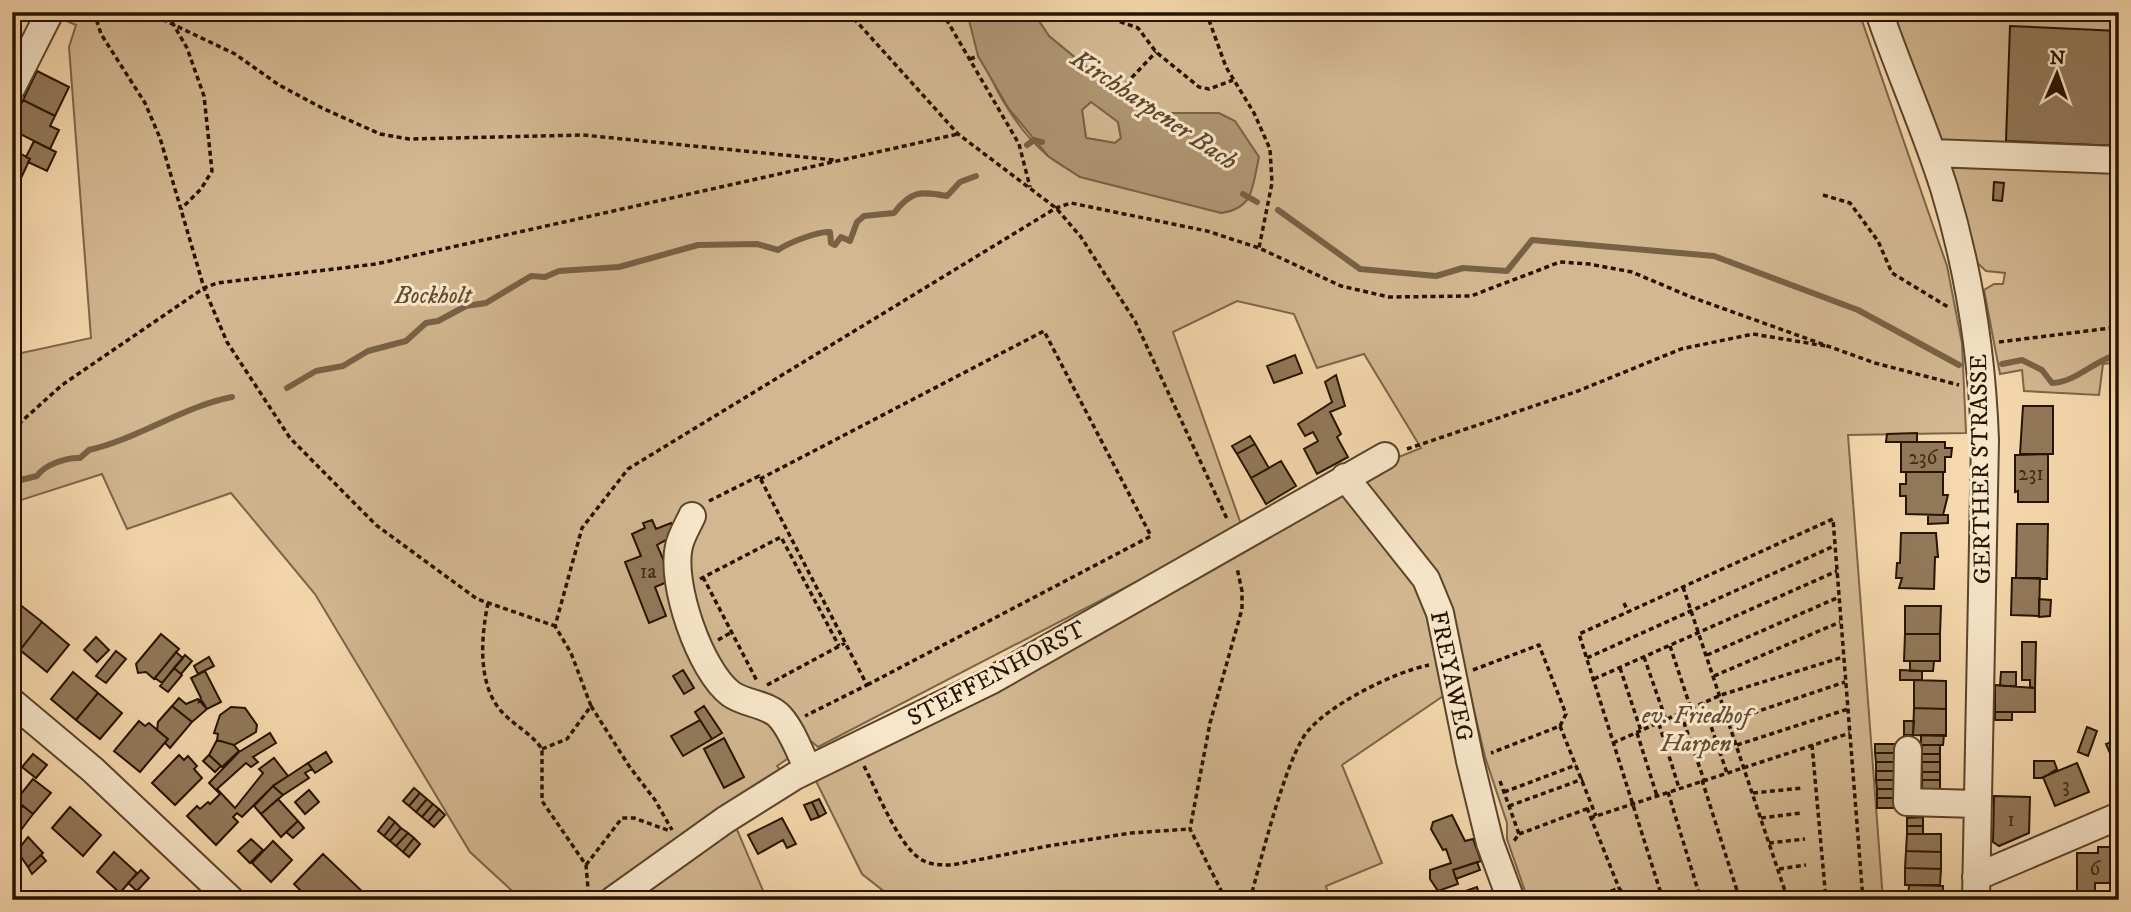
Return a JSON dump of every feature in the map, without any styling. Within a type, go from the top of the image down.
[{"type":"street","points":[[12,87],[50,12]]},
{"type":"street","name":"GERTHER STRASSE","points":[[1879,12],[1932,153],[1951,215],[1976,324],[1983,372],[1985,440],[1976,888]]},
{"type":"street","points":[[1932,153],[2119,160]]},
{"type":"street","name":"STEFFENHORST","points":[[613,900],[725,820],[808,769],[992,680],[1385,456]]},
{"type":"street","name":"FREYAWEG","points":[[1345,477],[1426,579],[1440,613],[1461,669],[1470,761],[1490,843],[1511,900]]},
{"type":"street","points":[[692,516],[679,545],[680,590],[691,629],[719,682],[732,694],[779,715],[808,769]]},
{"type":"street","points":[[12,702],[93,769],[231,900]]},
{"type":"street","points":[[1908,750],[1907,802],[1977,804]]},
{"type":"street","points":[[1976,888],[2119,816]]},
{"type":"path","points":[[94,12],[101,34],[145,103],[160,138],[204,288],[227,342],[290,438],[376,525],[488,603],[555,626],[571,653],[591,706],[629,766],[655,800],[673,833],[634,818],[622,818],[586,865]]},
{"type":"path","points":[[148,12],[235,54],[279,86],[380,134],[409,139],[583,135],[840,160]]},
{"type":"path","points":[[848,12],[958,134],[1056,208]]},
{"type":"path","points":[[942,12],[1019,144],[1030,187]]},
{"type":"path","points":[[1106,12],[1118,21],[1138,28],[1156,52],[1199,87],[1209,89],[1233,80]]},
{"type":"path","points":[[1206,12],[1218,49],[1265,136],[1273,166],[1259,248]]},
{"type":"path","points":[[172,22],[187,48],[204,96],[212,172],[201,190],[181,209]]},
{"type":"path","points":[[1120,90],[1156,52]]},
{"type":"path","points":[[970,59],[978,55]]},
{"type":"path","points":[[12,430],[62,385],[204,288],[217,283],[376,264],[958,134]]},
{"type":"path","points":[[1823,195],[1850,203],[1878,241],[1892,273],[1976,324]]},
{"type":"path","points":[[555,626],[582,528],[628,469],[1056,208],[1071,203],[1207,231],[1259,248],[1341,286],[1389,297],[1418,299],[1471,296],[1560,262],[1589,264],[1632,272],[1691,297],[1905,373],[1963,386],[1983,372]]},
{"type":"path","points":[[2016,339],[2119,327]]},
{"type":"path","points":[[760,479],[1044,331],[1151,536],[785,726]]},
{"type":"path","points":[[1385,456],[1578,391],[1681,349],[1753,334],[1835,348]]},
{"type":"path","points":[[692,516],[711,499],[759,476],[867,685]]},
{"type":"path","points":[[1663,900],[1579,634],[1833,519],[1863,900]]},
{"type":"path","points":[[680,590],[781,537],[839,646]]},
{"type":"path","points":[[1587,658],[1835,546]]},
{"type":"path","points":[[1594,679],[1837,571]]},
{"type":"path","points":[[703,578],[761,688],[845,643]]},
{"type":"path","points":[[1683,587],[1788,900]]},
{"type":"path","points":[[1707,655],[1839,597]]},
{"type":"path","points":[[488,603],[482,635],[488,689],[503,713],[542,749]]},
{"type":"path","points":[[1624,603],[1628,612]]},
{"type":"path","points":[[1714,676],[1840,622]]},
{"type":"path","points":[[1250,900],[1292,764],[1307,732],[1322,718],[1394,675],[1432,664],[1461,669],[1539,645],[1566,714],[1560,726],[1491,753]]},
{"type":"path","points":[[1670,646],[1691,709]]},
{"type":"path","points":[[1644,657],[1666,720]]},
{"type":"path","points":[[1613,743],[1721,695],[1843,657]]},
{"type":"path","points":[[1620,668],[1657,796]]},
{"type":"path","points":[[1729,721],[1845,682]]},
{"type":"path","points":[[1703,703],[1727,773]]},
{"type":"path","points":[[542,749],[567,739],[591,706]]},
{"type":"path","points":[[1737,745],[1848,709]]},
{"type":"path","points":[[1681,714],[1740,900]]},
{"type":"path","points":[[1658,723],[1679,788]]},
{"type":"path","points":[[1560,726],[1596,816]]},
{"type":"path","points":[[1591,818],[1850,733]]},
{"type":"path","points":[[1812,745],[1826,900]]},
{"type":"path","points":[[853,746],[898,830],[918,857],[935,865],[952,865],[1131,833],[1190,829]]},
{"type":"path","points":[[542,749],[539,788],[542,801],[586,865],[589,900]]},
{"type":"path","points":[[1504,793],[1576,765]]},
{"type":"path","points":[[1508,806],[1583,779]]},
{"type":"path","points":[[1754,793],[1802,788]]},
{"type":"path","points":[[1668,792],[1701,900]]},
{"type":"path","points":[[1519,834],[1592,806]]},
{"type":"path","points":[[1587,808],[1619,888],[1625,892],[1628,900]]},
{"type":"path","points":[[1761,818],[1801,813]]},
{"type":"path","points":[[1769,843],[1805,839]]},
{"type":"path","points":[[1779,869],[1806,865]]},
{"type":"path","points":[[1587,900],[1619,888]]},
{"type":"path","points":[[1604,900],[1625,892]]},
{"type":"green space","name":"Bockholt","points":[[65,12],[967,12],[979,51],[1008,109],[1033,142],[1048,156],[1080,177],[1218,113],[1152,113],[1107,84],[1049,36],[1033,12],[1859,12],[1947,266],[1962,343],[1966,433],[1848,435],[1883,900],[1528,900],[1507,839],[1507,823],[1485,757],[1457,638],[1359,473],[1421,448],[1364,354],[1317,368],[1294,314],[1237,301],[1173,332],[1242,527],[818,747],[812,742],[777,766],[795,789],[735,825],[767,900],[522,900],[470,852],[315,594],[231,493],[127,529],[102,474],[12,503],[12,355],[91,338],[69,47],[76,25],[62,19]]},
{"type":"green space","points":[[1887,12],[2119,12],[2119,362],[2103,364],[2099,395],[2024,391],[2022,370],[2000,374],[1984,290],[1994,284],[2003,284],[2005,273],[1986,271],[1971,257]]},
{"type":"green space","points":[[1091,101],[1118,122],[1121,138],[1115,143],[1086,138],[1082,110]]},
{"type":"green space","points":[[1339,490],[1415,586],[1440,643],[1449,692],[1342,765],[1382,863],[1326,886],[1330,900],[895,900],[862,874],[813,775]]},
{"type":"shaded area","points":[[967,12],[1033,12],[1049,36],[1107,84],[1152,113],[1219,113],[1235,121],[1259,157],[1250,194],[1240,206],[1221,213],[1080,177],[1048,156],[1009,109],[978,56]],"holes":[[[1091,102],[1118,122],[1121,138],[1115,143],[1086,138],[1082,110]]]},
{"type":"building","points":[[2010,26],[2119,31],[2119,146],[2006,141]]},
{"type":"building","points":[[37,71],[69,87],[55,116],[23,100]]},
{"type":"building","points":[[23,100],[55,116],[50,126],[59,130],[50,149],[12,130],[12,122]]},
{"type":"building","points":[[34,141],[56,152],[47,171],[28,162],[30,159],[26,157]]},
{"type":"building","points":[[12,149],[30,159],[14,193],[12,193]]},
{"type":"building","points":[[1994,182],[2004,183],[2002,201],[1993,200]]},
{"type":"building","points":[[1295,355],[1302,373],[1274,383],[1267,366]]},
{"type":"building","points":[[1336,375],[1345,406],[1330,412],[1341,434],[1337,437],[1348,457],[1317,474],[1304,449],[1318,441],[1313,432],[1305,436],[1298,424],[1332,402],[1325,382]]},
{"type":"building","points":[[2023,406],[2053,406],[2053,454],[2020,454]]},
{"type":"building","points":[[2116,428],[2119,428],[2119,485],[2116,485]]},
{"type":"building","points":[[1917,433],[1917,442],[1886,442],[1887,434]]},
{"type":"building","points":[[1250,436],[1255,444],[1237,454],[1232,446]]},
{"type":"building","points":[[1901,442],[1945,442],[1945,448],[1952,448],[1951,457],[1945,457],[1945,472],[1901,472]]},
{"type":"building","points":[[1255,444],[1269,468],[1251,478],[1237,454]]},
{"type":"building","points":[[2048,454],[2048,502],[2018,502],[2018,491],[2015,492],[2015,455]]},
{"type":"building","points":[[1281,461],[1296,486],[1266,504],[1251,478]]},
{"type":"building","points":[[1906,472],[1943,472],[1943,495],[1948,495],[1943,515],[1906,514],[1906,496],[1900,496],[1900,484],[1906,484]]},
{"type":"building","points":[[1928,515],[1948,515],[1948,523],[1928,524]]},
{"type":"building","points":[[652,520],[656,529],[671,523],[674,530],[673,536],[657,545],[672,580],[655,587],[666,616],[649,623],[625,562],[641,556],[632,534],[645,528],[643,523]]},
{"type":"building","points":[[2017,524],[2048,524],[2047,579],[2016,578]]},
{"type":"building","points":[[1901,533],[1936,533],[1938,557],[1935,557],[1934,589],[1899,588],[1902,578],[1896,578],[1897,563],[1900,563]]},
{"type":"building","points":[[2012,578],[2040,578],[2039,616],[2011,615]]},
{"type":"building","points":[[2039,599],[2051,600],[2050,616],[2039,617]]},
{"type":"building","points":[[14,600],[42,622],[20,650],[12,644]]},
{"type":"building","points":[[1905,606],[1941,606],[1940,634],[1905,634]]},
{"type":"building","points":[[42,622],[69,645],[47,672],[20,650]]},
{"type":"building","points":[[161,634],[179,649],[154,679],[146,672],[138,673],[136,664]]},
{"type":"building","points":[[1905,634],[1940,634],[1940,661],[1904,661]]},
{"type":"building","points":[[96,637],[109,650],[97,662],[84,650]]},
{"type":"building","points":[[2022,642],[2036,642],[2035,688],[2030,687],[2030,680],[2022,680]]},
{"type":"building","points":[[116,651],[126,659],[106,683],[96,676]]},
{"type":"building","points":[[176,652],[183,658],[162,683],[155,678]]},
{"type":"building","points":[[185,655],[192,661],[181,674],[174,668]]},
{"type":"building","points":[[209,657],[214,666],[198,674],[194,666]]},
{"type":"building","points":[[1910,661],[1934,661],[1933,671],[1910,671]]},
{"type":"building","points":[[174,668],[182,675],[168,692],[160,686]]},
{"type":"building","points":[[683,670],[694,688],[684,694],[673,676]]},
{"type":"building","points":[[1900,670],[1922,671],[1922,680],[1900,680]]},
{"type":"building","points":[[205,671],[221,702],[207,709],[202,701],[199,702],[201,698],[191,678]]},
{"type":"building","points":[[73,672],[98,693],[76,720],[51,699]]},
{"type":"building","points":[[2001,672],[2016,672],[2016,686],[2000,686]]},
{"type":"building","points":[[1914,680],[1946,681],[1946,709],[1914,708]]},
{"type":"building","points":[[1995,685],[2035,688],[2035,712],[1995,712]]},
{"type":"building","points":[[98,693],[122,713],[100,739],[76,720]]},
{"type":"building","points":[[179,698],[186,704],[198,699],[207,709],[192,722],[172,706]]},
{"type":"building","points":[[172,706],[192,722],[170,748],[165,743],[168,739],[157,730],[158,722]]},
{"type":"building","points":[[704,706],[722,733],[712,739],[695,712]]},
{"type":"building","points":[[231,707],[245,708],[257,725],[256,732],[234,745],[217,740],[218,734],[214,733],[220,715]]},
{"type":"building","points":[[1914,708],[1946,709],[1946,736],[1913,735]]},
{"type":"building","points":[[1995,712],[2012,712],[2012,720],[1995,720]]},
{"type":"building","points":[[700,720],[712,739],[683,756],[671,736]]},
{"type":"building","points":[[139,721],[145,726],[149,723],[168,739],[140,772],[114,751]]},
{"type":"building","points":[[1904,721],[1914,721],[1913,735],[1904,735]]},
{"type":"building","points":[[2087,727],[2097,731],[2088,756],[2078,752]]},
{"type":"building","points":[[270,733],[276,743],[253,757],[258,762],[251,767],[246,763],[217,789],[235,808],[263,773],[259,769],[274,758],[288,776],[274,785],[242,817],[237,813],[233,817],[238,822],[216,845],[187,816],[197,806],[200,809],[208,802],[210,804],[220,794],[209,783],[239,752]]},
{"type":"building","points":[[1921,735],[1944,735],[1943,745],[1921,745]]},
{"type":"building","points":[[724,738],[744,777],[724,788],[704,749]]},
{"type":"building","points":[[2119,739],[2119,774],[2106,744]]},
{"type":"building","points":[[217,740],[234,745],[239,751],[222,767],[209,755]]},
{"type":"building","points":[[1875,744],[1895,744],[1895,753],[1875,753]]},
{"type":"building","points":[[1922,745],[1940,745],[1940,754],[1922,754]]},
{"type":"building","points":[[326,752],[332,762],[315,773],[308,763]]},
{"type":"building","points":[[1875,753],[1895,753],[1895,762],[1876,762]]},
{"type":"building","points":[[33,754],[47,765],[36,778],[22,767]]},
{"type":"building","points":[[1922,754],[1940,754],[1940,762],[1922,762]]},
{"type":"building","points":[[179,755],[184,760],[188,756],[197,766],[194,769],[202,778],[175,805],[152,783]]},
{"type":"building","points":[[209,755],[221,766],[215,772],[203,761]]},
{"type":"building","points":[[2034,761],[2054,761],[2057,769],[2043,778],[2034,778]]},
{"type":"building","points":[[1876,762],[1895,762],[1895,771],[1876,771]]},
{"type":"building","points":[[1922,762],[1940,762],[1940,772],[1922,772]]},
{"type":"building","points":[[308,763],[312,769],[305,773],[309,778],[283,795],[273,786]]},
{"type":"building","points":[[2077,763],[2089,792],[2055,806],[2043,777]]},
{"type":"building","points":[[1876,771],[1895,771],[1895,780],[1876,780]]},
{"type":"building","points":[[1922,772],[1940,772],[1940,780],[1922,780]]},
{"type":"building","points":[[33,779],[51,793],[33,814],[16,800]]},
{"type":"building","points":[[1876,780],[1895,780],[1895,789],[1877,789]]},
{"type":"building","points":[[1922,780],[1940,780],[1940,790],[1922,789]]},
{"type":"building","points":[[273,786],[283,795],[261,814],[254,806]]},
{"type":"building","points":[[414,788],[420,793],[409,806],[403,801]]},
{"type":"building","points":[[1877,789],[1895,789],[1894,798],[1877,798]]},
{"type":"building","points":[[309,790],[319,802],[305,814],[295,802]]},
{"type":"building","points":[[420,793],[427,799],[416,812],[409,806]]},
{"type":"building","points":[[1994,796],[2030,797],[2029,833],[1999,846],[1993,842]]},
{"type":"building","points":[[1877,798],[1896,798],[1896,808],[1877,808]]},
{"type":"building","points":[[278,799],[298,821],[281,837],[261,814]]},
{"type":"building","points":[[427,799],[433,804],[422,817],[416,812]]},
{"type":"building","points":[[819,799],[826,813],[819,817],[812,802]]},
{"type":"building","points":[[812,802],[819,817],[811,820],[804,805]]},
{"type":"building","points":[[433,804],[439,809],[428,822],[422,817]]},
{"type":"building","points":[[23,806],[33,814],[21,830],[12,819]]},
{"type":"building","points":[[70,807],[101,835],[83,856],[52,828]]},
{"type":"building","points":[[439,809],[445,815],[434,827],[428,822]]},
{"type":"building","points":[[1452,815],[1465,841],[1473,839],[1481,861],[1453,870],[1458,884],[1438,891],[1430,879],[1430,870],[1451,863],[1446,849],[1443,850],[1431,829],[1433,822]]},
{"type":"building","points":[[389,817],[395,822],[384,836],[378,831]]},
{"type":"building","points":[[1923,817],[1923,826],[1907,826],[1907,818]]},
{"type":"building","points":[[782,818],[796,844],[787,848],[783,840],[758,854],[748,835]]},
{"type":"building","points":[[298,821],[304,828],[293,838],[286,832]]},
{"type":"building","points":[[395,822],[401,828],[390,841],[384,836]]},
{"type":"building","points":[[1907,826],[1923,826],[1923,834],[1907,834]]},
{"type":"building","points":[[401,828],[408,833],[396,846],[390,841]]},
{"type":"building","points":[[408,833],[414,838],[403,852],[396,846]]},
{"type":"building","points":[[1907,834],[1941,834],[1941,852],[1906,851]]},
{"type":"building","points":[[28,837],[43,853],[28,867],[17,851]]},
{"type":"building","points":[[414,838],[420,844],[409,857],[403,852]]},
{"type":"building","points":[[251,839],[263,850],[250,863],[238,851]]},
{"type":"building","points":[[273,841],[292,860],[271,882],[252,863]]},
{"type":"building","points":[[2098,847],[2111,847],[2112,883],[2095,883],[2095,898],[2116,900],[2077,900],[2077,853],[2098,853]]},
{"type":"building","points":[[1906,851],[1941,852],[1941,869],[1905,868]]},
{"type":"building","points":[[114,852],[137,873],[120,893],[97,872]]},
{"type":"building","points":[[323,854],[369,898],[367,900],[310,900],[294,884]]},
{"type":"building","points":[[41,855],[46,861],[32,874],[28,867]]},
{"type":"building","points":[[1477,862],[1480,870],[1456,879],[1453,870]]},
{"type":"building","points":[[1905,868],[1941,869],[1940,885],[1905,885]]},
{"type":"building","points":[[141,870],[149,878],[137,891],[128,883]]},
{"type":"building","points":[[1909,885],[1943,886],[1943,900],[1908,900]]},
{"type":"building","points":[[1477,887],[1481,900],[1452,900],[1451,896]]},
{"type":"waterway","points":[[1027,145],[1034,140],[1042,142]]},
{"type":"waterway","points":[[287,388],[316,371],[343,366],[368,351],[406,341],[426,323],[438,321],[466,306],[486,303],[531,276],[545,277],[559,271],[619,267],[698,245],[757,244],[778,250],[803,238],[830,232],[831,243],[835,245],[841,237],[850,241],[857,222],[864,216],[894,213],[916,194],[947,196],[960,182],[976,176]]},
{"type":"waterway","name":"Kirchharpener Bach","points":[[1243,194],[1257,202]]},
{"type":"waterway","name":"Kirchharpener Bach","points":[[1278,210],[1360,269],[1436,276],[1463,268],[1507,271],[1532,240],[1714,256],[1858,310],[1959,365]]},
{"type":"waterway","name":"Kirchharpener Bach","points":[[2002,364],[2022,360],[2042,370],[2052,383],[2070,379],[2119,354]]},
{"type":"waterway","points":[[12,482],[37,476],[56,462],[80,458],[89,450],[214,401],[232,397]]},
{"type":"park label","name":"ev. Friedhof Harpen","points":[[1696,729]]}]
